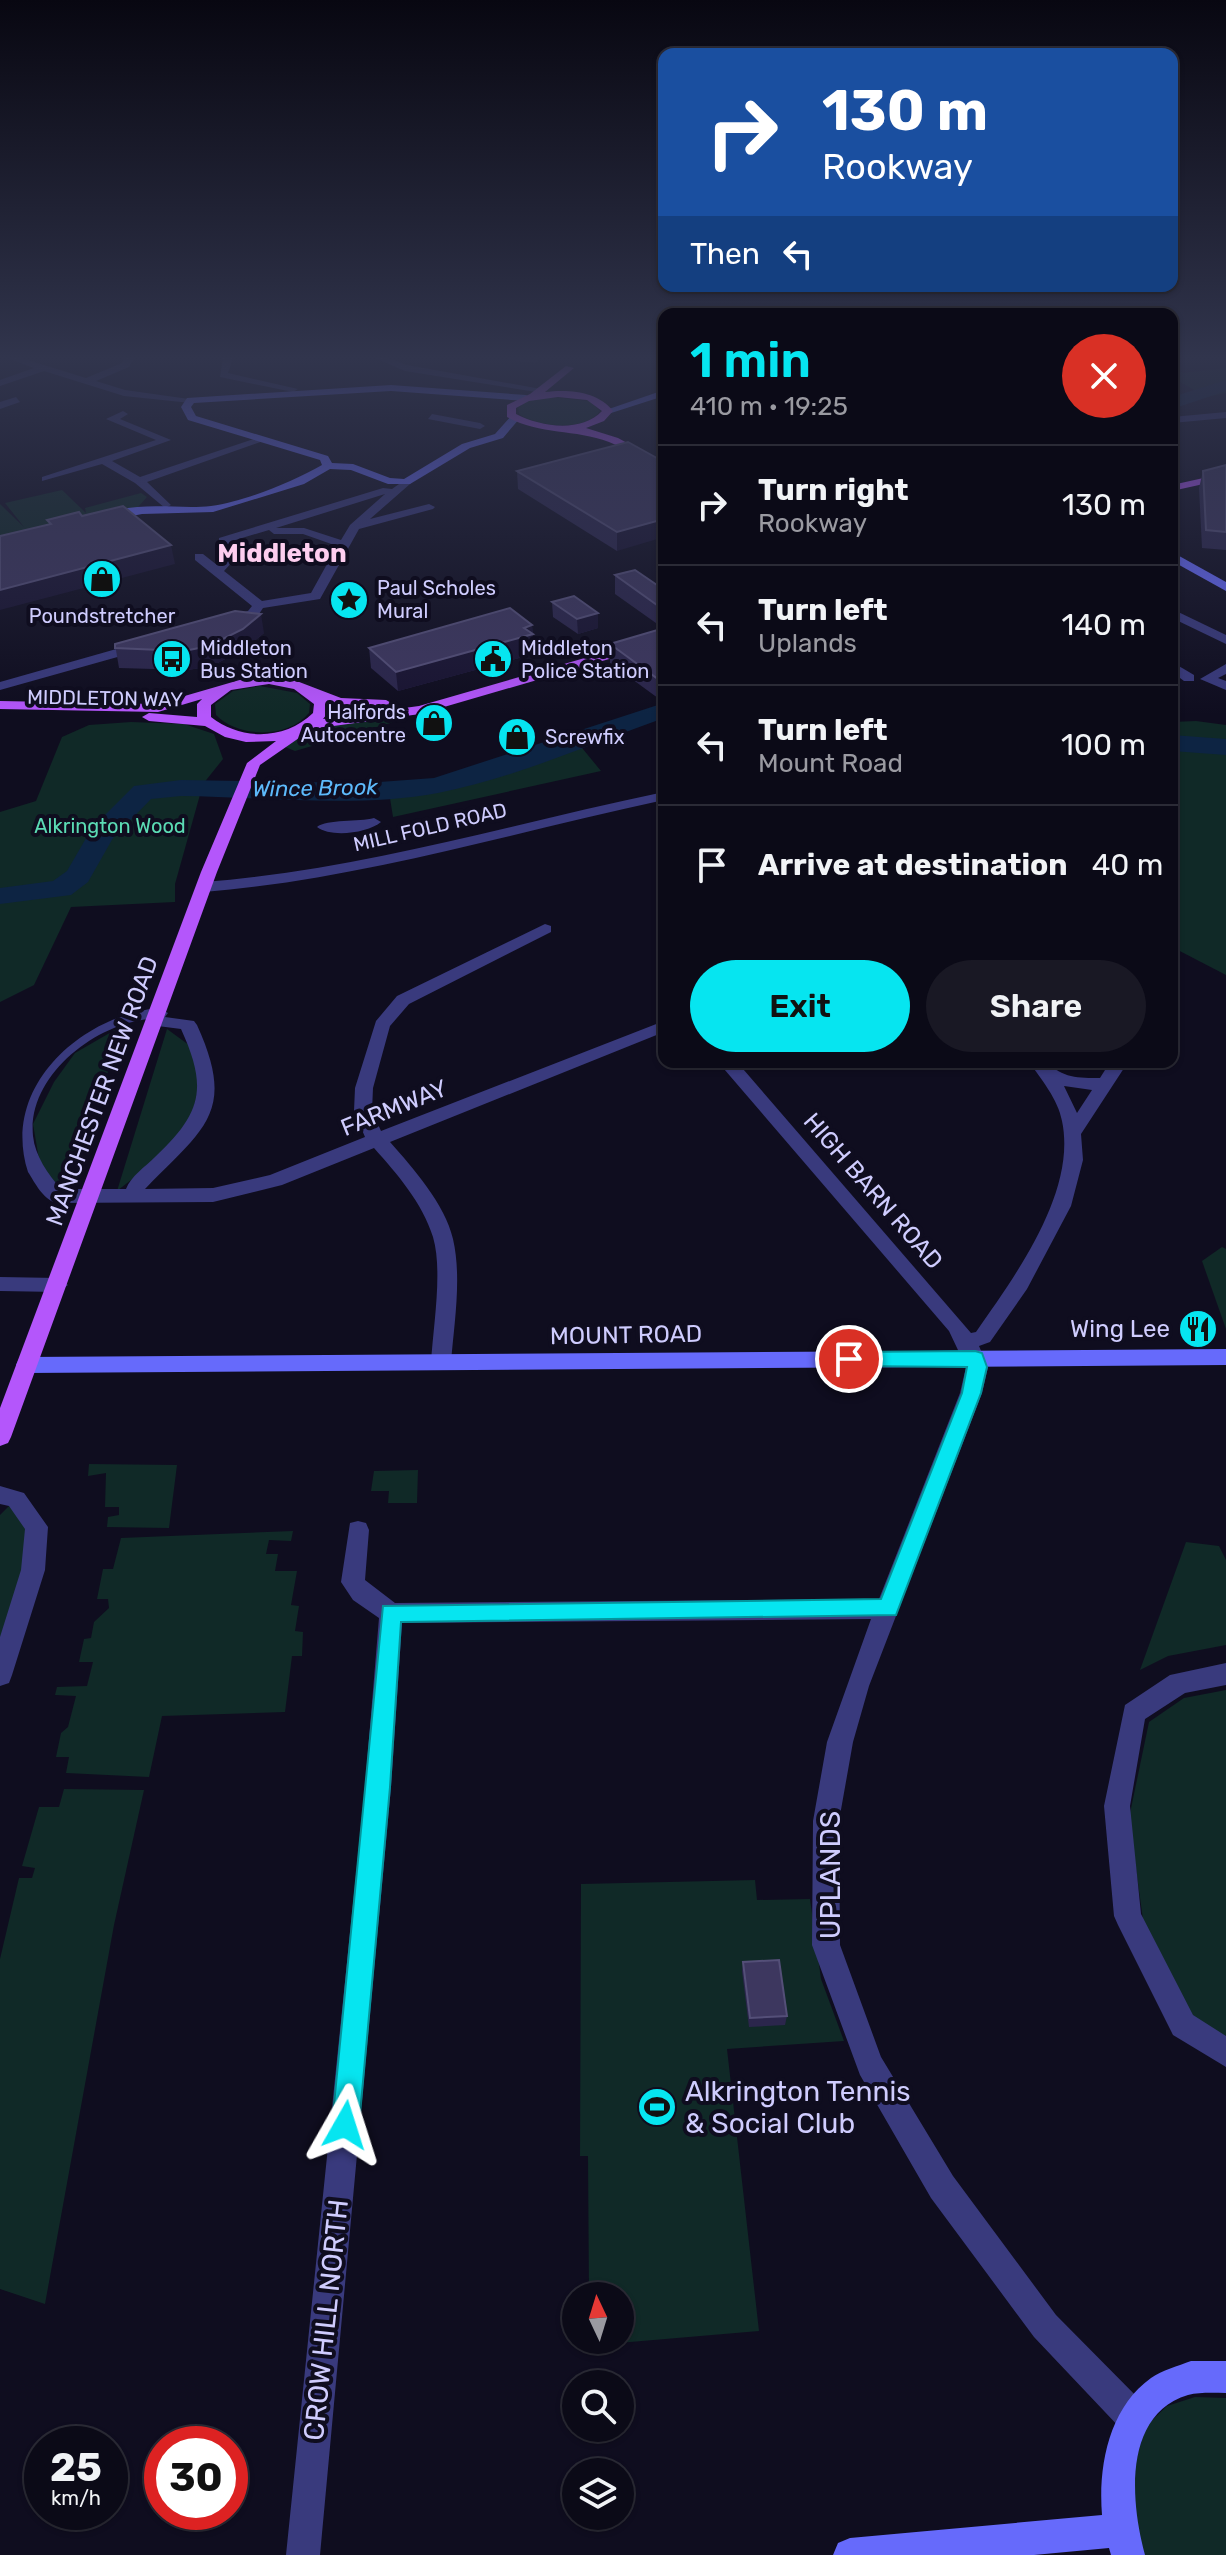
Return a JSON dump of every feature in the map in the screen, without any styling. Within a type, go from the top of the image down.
[{"type":"main road","points":[[1178,487],[1220,477]]},
{"type":"main road","name":"MIDDLETON WAY","points":[[0,705],[158,708],[226,687],[275,681],[315,695],[357,704],[404,703],[658,631]]},
{"type":"main road","points":[[224,731],[256,738],[420,710],[658,641]]},
{"type":"main road","points":[[226,687],[204,704],[203,714],[209,722],[237,739],[254,763],[305,728],[322,709],[315,695]]},
{"type":"main road","name":"MIDDLETON WAY","points":[[0,716],[158,717],[209,722]]},
{"type":"main road","name":"MANCHESTER NEW ROAD","points":[[0,1437],[204,887],[254,763]]},
{"type":"street","points":[[46,479],[52,477]]},
{"type":"street","points":[[132,477],[162,508]]},
{"type":"street","points":[[139,481],[150,477]]},
{"type":"street","points":[[89,523],[162,508],[213,509],[308,477]]},
{"type":"street","points":[[379,477],[403,485]]},
{"type":"street","points":[[213,625],[253,614],[259,605],[316,596],[354,527],[381,501],[416,477]]},
{"type":"street","points":[[218,571],[237,550],[225,542],[403,485]]},
{"type":"street","points":[[354,527],[429,507]]},
{"type":"street","points":[[246,533],[304,531],[342,544]]},
{"type":"street","points":[[199,557],[259,605]]},
{"type":"street","points":[[1178,559],[1226,587]]},
{"type":"street","points":[[1178,616],[1226,640]]},
{"type":"street","points":[[0,686],[153,643]]},
{"type":"street","points":[[1226,668],[1209,676],[1212,682],[1226,686]]},
{"type":"street","points":[[1178,670],[1189,678],[1178,679]]},
{"type":"street","name":"MILL FOLD ROAD","points":[[204,887],[264,882],[370,839],[658,797]]},
{"type":"street","points":[[324,827],[370,839]]},
{"type":"street","points":[[441,1363],[446,1276],[443,1238],[416,1184],[378,1142],[363,1111],[362,1101],[382,1025],[392,1011],[411,994],[545,929]]},
{"type":"street","name":"FARMWAY","points":[[158,1017],[126,1016],[68,1049],[54,1062],[30,1100],[23,1132],[25,1144],[46,1185],[56,1196],[213,1195],[275,1180],[378,1142],[658,1028]]},
{"type":"street","points":[[133,1197],[136,1186],[200,1123],[210,1093],[198,1044],[188,1025],[158,1017]]},
{"type":"street","name":"HIGH BARN ROAD","points":[[732,1068],[971,1350]]},
{"type":"street","points":[[1073,1133],[1115,1068]]},
{"type":"street","points":[[971,1350],[1017,1289],[1061,1206],[1074,1160],[1073,1133],[1044,1069]]},
{"type":"street","points":[[1044,1069],[1079,1084],[1106,1084]]},
{"type":"street","points":[[0,1284],[58,1285]]},
{"type":"street","name":"MOUNT ROAD","points":[[26,1365],[441,1363],[971,1350],[1226,1357]]},
{"type":"street","name":"UPLANDS","points":[[971,1350],[977,1367],[971,1393],[840,1742],[826,1821],[826,1945],[870,2065],[942,2187],[1045,2326],[1134,2418]]},
{"type":"street","points":[[0,1495],[16,1499],[37,1527],[33,1570],[0,1675]]},
{"type":"street","points":[[358,1530],[353,1582],[361,1593],[391,1613],[888,1609]]},
{"type":"street","name":"CROW HILL NORTH","points":[[303,2555],[377,1802],[391,1613]]},
{"type":"street","points":[[1226,1674],[1179,1683],[1134,1713],[1117,1806],[1128,1916],[1183,2025],[1226,2053]]},
{"type":"street","points":[[850,2555],[1123,2543],[1116,2467],[1134,2418],[1162,2388],[1206,2374],[1226,2377]]},
{"type":"green space","points":[[62,490],[86,513],[85,508],[141,493],[147,497],[138,507],[0,541],[0,504],[24,527],[5,503]]},
{"type":"green space","points":[[260,686],[297,693],[310,704],[309,713],[289,728],[263,732],[237,728],[216,715],[215,704],[233,691]]},
{"type":"green space","points":[[658,708],[658,717],[578,743],[601,771],[393,817],[389,792],[328,793],[325,799],[264,794],[268,788],[364,789],[457,778]]},
{"type":"green space","points":[[404,719],[295,751],[285,747],[311,732],[326,728],[374,720]]},
{"type":"green space","name":"Alkrington Wood","points":[[131,722],[184,724],[214,734],[223,759],[203,784],[175,884],[175,902],[71,907],[34,985],[0,1002],[0,812],[36,801],[62,737],[89,725]]},
{"type":"green space","points":[[1178,722],[1226,725],[1226,975],[1178,950]]},
{"type":"green space","points":[[127,1023],[62,1190],[40,1165],[33,1124],[54,1082],[75,1053]]},
{"type":"green space","points":[[167,1029],[193,1048],[197,1097],[192,1115],[171,1147],[117,1191]]},
{"type":"green space","points":[[1222,1247],[1226,1249],[1226,1329],[1202,1261]]},
{"type":"green space","points":[[89,1464],[177,1465],[169,1528],[107,1527],[108,1517],[119,1515],[119,1507],[105,1507],[106,1473],[88,1476]]},
{"type":"green space","points":[[418,1470],[417,1503],[388,1503],[389,1491],[371,1491],[374,1471]]},
{"type":"green space","points":[[16,1499],[37,1527],[0,1659],[0,1515]]},
{"type":"green space","points":[[293,1531],[291,1541],[269,1540],[266,1554],[278,1554],[275,1571],[297,1571],[291,1605],[299,1606],[295,1631],[303,1632],[302,1656],[292,1656],[285,1712],[162,1716],[149,1777],[66,1773],[69,1757],[56,1757],[61,1733],[68,1727],[76,1696],[55,1695],[57,1687],[87,1686],[93,1662],[79,1662],[84,1639],[91,1638],[94,1622],[109,1608],[108,1599],[97,1599],[103,1569],[113,1569],[121,1538]]},
{"type":"green space","points":[[1186,1542],[1219,1546],[1226,1560],[1226,1645],[1168,1656],[1140,1670]]},
{"type":"green space","points":[[1226,1690],[1226,2037],[1190,2014],[1145,1934],[1129,1818],[1149,1722],[1184,1698]]},
{"type":"green space","points":[[64,1789],[144,1790],[114,1925],[45,2304],[0,2289],[0,1959],[19,1878],[32,1878],[35,1868],[22,1866],[39,1807],[59,1807]]},
{"type":"green space","name":"Alkrington Tennis & Social Club","points":[[755,1880],[757,1900],[810,1899],[821,1979],[844,2041],[727,2049],[759,2331],[634,2342],[634,2282],[589,2282],[588,2156],[580,2156],[581,1884]]},
{"type":"green space","points":[[1195,2397],[1226,2398],[1226,2555],[1142,2555],[1127,2496],[1145,2427],[1167,2406]]},
{"type":"building","points":[[527,477],[658,477],[658,521],[617,532]]},
{"type":"building","points":[[1203,477],[1226,477],[1226,532],[1206,530]]},
{"type":"building","points":[[123,506],[171,545],[0,590],[0,536],[51,524],[47,520],[79,512],[82,516]]},
{"type":"building","points":[[635,570],[658,585],[658,606],[615,575]]},
{"type":"building","points":[[574,596],[598,613],[577,619],[552,602]]},
{"type":"building","points":[[510,608],[532,625],[524,628],[533,634],[396,672],[369,648]]},
{"type":"building","points":[[235,611],[261,614],[243,629],[209,646],[184,651],[115,648],[115,644]]},
{"type":"building","points":[[658,630],[658,679],[610,644]]},
{"type":"building","name":"Alkrington Tennis & Social Club","points":[[779,1960],[787,2016],[750,2018],[743,1962]]},
{"type":"waterway","name":"Wince Brook","points":[[0,896],[61,889],[78,876],[102,834],[143,792],[181,788],[366,791],[435,786],[477,775],[658,712]]},
{"type":"waterway","name":"Wince Brook","points":[[1178,743],[1226,747]]},
{"type":"place","name":"Poundstretcher","points":[[102,579]]},
{"type":"place","name":"Paul Scholes Mural","points":[[349,600]]},
{"type":"place","name":"Middleton Bus Station","points":[[172,659]]},
{"type":"place","name":"Middleton Police Station","points":[[493,659]]},
{"type":"place","name":"Halfords Autocentre","points":[[434,723]]},
{"type":"place","name":"Screwfix","points":[[517,737]]},
{"type":"place","name":"Wing Lee","points":[[1198,1329]]},
{"type":"place","name":"Alkrington Tennis & Social Club","points":[[657,2107]]},
{"type":"district","name":"Middleton","points":[[282,553]]},
{"type":"route","points":[[345,2125],[378,1787],[391,1613],[888,1609],[971,1393],[977,1367],[975,1358],[849,1359]]}]
